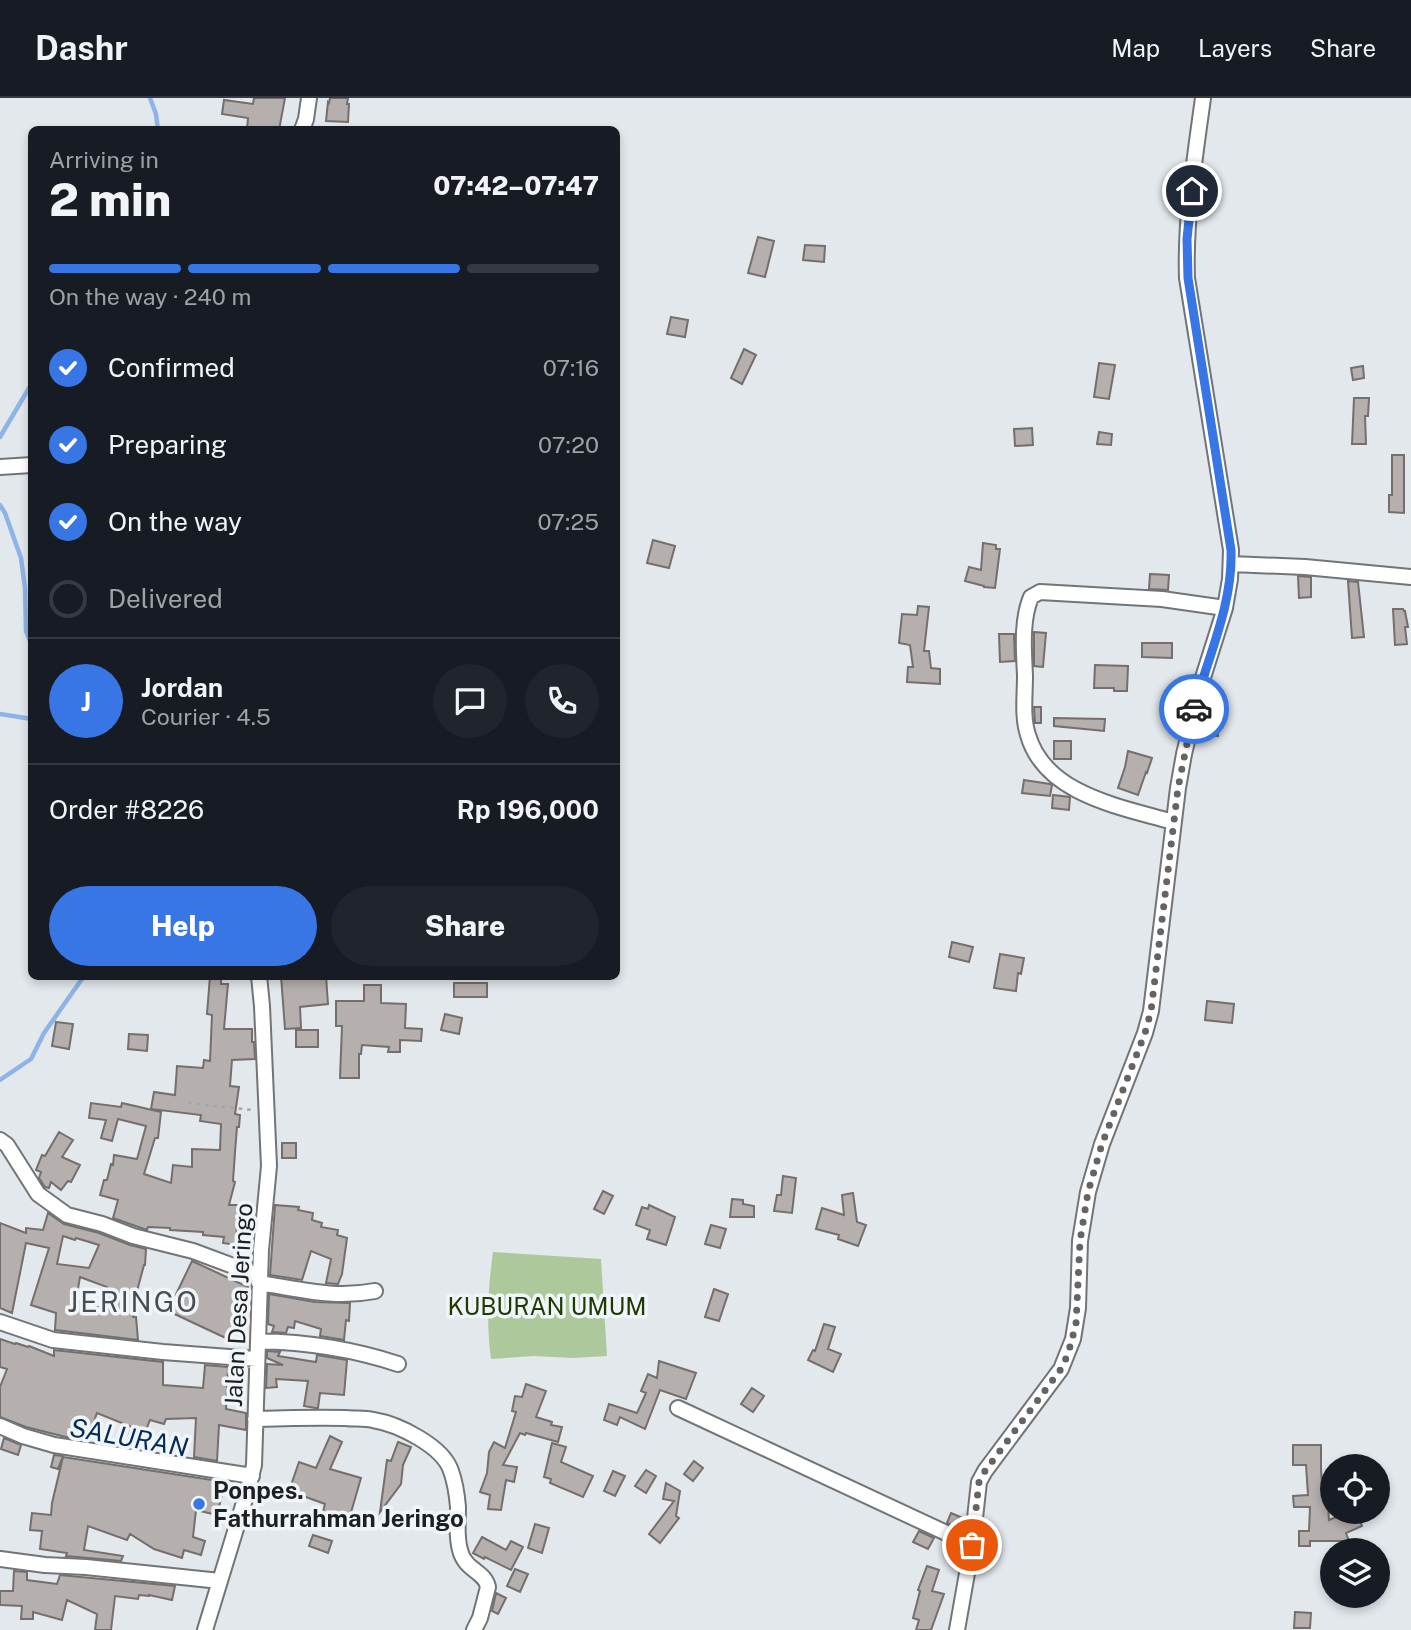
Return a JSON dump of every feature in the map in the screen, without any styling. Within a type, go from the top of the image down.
[{"type":"street","points":[[303,126],[309,98]]},
{"type":"street","points":[[957,1630],[972,1545],[979,1482],[1061,1369],[1073,1339],[1078,1308],[1080,1241],[1088,1192],[1102,1144],[1151,1011],[1173,822],[1184,754],[1203,676],[1225,608],[1231,550],[1188,278],[1187,239],[1203,98]]},
{"type":"street","points":[[0,467],[28,464]]},
{"type":"street","points":[[1231,564],[1305,567],[1411,577]]},
{"type":"street","points":[[1173,822],[1077,791],[1048,768],[1034,748],[1027,733],[1025,717],[1024,633],[1028,603],[1031,597],[1040,592],[1162,599],[1225,608]]},
{"type":"street","name":"Jalan Desa Jeringo","points":[[205,1630],[252,1476],[261,1250],[269,1166],[259,980]]},
{"type":"street","points":[[0,1140],[7,1146],[38,1194],[67,1215],[193,1251],[260,1280],[293,1290],[328,1294],[375,1291]]},
{"type":"street","points":[[0,1322],[53,1340],[257,1359]]},
{"type":"street","points":[[258,1340],[354,1352],[398,1364]]},
{"type":"street","points":[[678,1408],[972,1545]]},
{"type":"street","points":[[255,1419],[374,1420],[411,1434],[432,1445],[443,1455],[451,1468],[455,1487],[461,1555],[468,1567],[487,1581],[480,1618],[474,1630]]},
{"type":"street","points":[[0,1426],[54,1445],[252,1476]]},
{"type":"street","points":[[0,1559],[220,1581]]},
{"type":"path","points":[[188,1102],[266,1111]]},
{"type":"green space","name":"KUBURAN UMUM","points":[[493,1252],[601,1259],[607,1356],[491,1359],[488,1306]]},
{"type":"building","points":[[254,98],[285,98],[280,126],[247,126],[248,118],[222,114],[224,100],[253,104]]},
{"type":"building","points":[[330,98],[348,98],[348,122],[326,121]]},
{"type":"building","points":[[758,237],[774,241],[765,277],[748,273]]},
{"type":"building","points":[[805,245],[825,246],[824,262],[803,260]]},
{"type":"building","points":[[671,317],[688,320],[685,337],[667,334]]},
{"type":"building","points":[[744,349],[756,355],[742,384],[731,378]]},
{"type":"building","points":[[1099,363],[1115,365],[1109,399],[1094,397]]},
{"type":"building","points":[[1363,366],[1364,378],[1353,380],[1351,368]]},
{"type":"building","points":[[1354,398],[1369,398],[1368,416],[1365,416],[1366,444],[1352,444]]},
{"type":"building","points":[[1032,428],[1033,445],[1015,446],[1014,429]]},
{"type":"building","points":[[1099,432],[1112,434],[1111,445],[1097,444]]},
{"type":"building","points":[[1392,455],[1404,455],[1404,513],[1389,512],[1389,495],[1392,495]]},
{"type":"building","points":[[653,540],[675,546],[669,568],[647,563]]},
{"type":"building","points":[[983,543],[996,545],[996,549],[1000,549],[995,588],[965,581],[969,567],[981,570]]},
{"type":"building","points":[[1150,574],[1169,575],[1168,590],[1149,589]]},
{"type":"building","points":[[1298,576],[1311,577],[1311,597],[1299,598]]},
{"type":"building","points":[[1348,581],[1358,582],[1364,637],[1352,638]]},
{"type":"building","points":[[918,606],[929,607],[924,651],[929,651],[931,668],[940,669],[940,684],[907,682],[908,667],[913,667],[910,645],[899,643],[902,614],[917,615]]},
{"type":"building","points":[[1393,609],[1405,611],[1407,644],[1395,645]]},
{"type":"building","points":[[1034,632],[1046,633],[1043,667],[1034,666]]},
{"type":"building","points":[[999,634],[1014,634],[1015,661],[1000,662]]},
{"type":"building","points":[[1142,643],[1172,643],[1172,658],[1142,657]]},
{"type":"building","points":[[1095,665],[1128,666],[1127,691],[1094,688]]},
{"type":"building","points":[[1034,707],[1041,707],[1041,723],[1035,723]]},
{"type":"building","points":[[1054,718],[1105,719],[1104,731],[1054,726]]},
{"type":"building","points":[[1202,722],[1218,723],[1218,736],[1200,735]]},
{"type":"building","points":[[1054,741],[1071,741],[1071,759],[1054,759]]},
{"type":"building","points":[[1128,751],[1152,758],[1138,795],[1118,788]]},
{"type":"building","points":[[1024,780],[1052,785],[1050,796],[1022,793]]},
{"type":"building","points":[[1053,795],[1070,797],[1069,810],[1052,808]]},
{"type":"building","points":[[952,942],[973,947],[969,962],[949,957]]},
{"type":"building","points":[[1000,954],[1024,958],[1021,974],[1018,973],[1016,991],[994,988]]},
{"type":"building","points":[[210,980],[221,980],[221,984],[228,984],[224,1029],[252,1029],[254,1042],[255,1059],[232,1060],[230,1086],[239,1087],[235,1114],[240,1115],[235,1152],[235,1182],[229,1205],[238,1205],[236,1245],[223,1243],[224,1237],[203,1235],[203,1232],[148,1227],[147,1230],[113,1218],[118,1200],[100,1195],[104,1180],[107,1180],[111,1164],[113,1165],[114,1155],[137,1159],[146,1126],[118,1119],[112,1141],[101,1138],[106,1120],[89,1118],[91,1103],[121,1107],[122,1103],[161,1112],[158,1138],[155,1138],[144,1174],[171,1183],[173,1165],[192,1167],[192,1149],[220,1150],[221,1124],[200,1121],[201,1115],[151,1109],[154,1092],[175,1095],[177,1066],[203,1068],[204,1060],[210,1061],[212,1015],[207,1014]]},
{"type":"building","points":[[281,980],[326,980],[328,1004],[300,1007],[301,1028],[285,1029]]},
{"type":"building","points":[[454,983],[487,983],[487,997],[454,997]]},
{"type":"building","points":[[364,985],[381,985],[381,1003],[406,1004],[405,1028],[422,1029],[421,1041],[400,1040],[400,1052],[388,1052],[389,1047],[362,1045],[359,1054],[359,1078],[340,1078],[342,1026],[336,1026],[336,1001],[364,1001]]},
{"type":"building","points":[[1207,1001],[1234,1004],[1232,1023],[1205,1020]]},
{"type":"building","points":[[445,1014],[462,1018],[459,1034],[441,1030]]},
{"type":"building","points":[[56,1022],[73,1024],[69,1049],[52,1046]]},
{"type":"building","points":[[296,1030],[318,1030],[318,1047],[296,1047]]},
{"type":"building","points":[[129,1034],[148,1035],[147,1051],[128,1049]]},
{"type":"building","points":[[59,1132],[73,1140],[62,1157],[80,1165],[71,1182],[68,1181],[61,1190],[51,1182],[49,1188],[45,1187],[39,1178],[41,1172],[36,1170],[42,1155],[45,1156]]},
{"type":"building","points":[[282,1143],[296,1143],[296,1158],[282,1158]]},
{"type":"building","points":[[783,1176],[796,1178],[792,1213],[774,1211],[777,1195],[781,1195]]},
{"type":"building","points":[[603,1191],[613,1196],[604,1214],[594,1209]]},
{"type":"building","points":[[853,1193],[857,1222],[866,1225],[858,1246],[838,1239],[839,1235],[816,1229],[822,1208],[844,1215],[842,1195]]},
{"type":"building","points":[[732,1199],[743,1200],[743,1204],[754,1206],[754,1217],[730,1217]]},
{"type":"building","points":[[275,1205],[299,1207],[298,1210],[313,1213],[312,1220],[322,1223],[321,1227],[338,1230],[337,1235],[347,1238],[338,1284],[326,1283],[331,1259],[311,1251],[302,1280],[270,1275]]},
{"type":"building","points":[[649,1205],[675,1217],[666,1245],[647,1239],[650,1230],[636,1225],[642,1207],[648,1209]]},
{"type":"building","points":[[48,1213],[64,1224],[146,1249],[145,1265],[133,1306],[136,1307],[133,1317],[136,1317],[138,1340],[55,1330],[56,1313],[31,1305],[49,1248],[26,1243],[12,1313],[0,1308],[0,1223],[26,1233],[26,1228],[43,1230]],"holes":[[[63,1236],[99,1245],[89,1268],[57,1264]],[[80,1277],[107,1287],[101,1308],[76,1300]]]},
{"type":"building","points":[[711,1225],[726,1229],[720,1248],[705,1244]]},
{"type":"building","points":[[192,1261],[248,1287],[230,1340],[168,1311]]},
{"type":"building","points":[[714,1289],[728,1294],[719,1321],[705,1317]]},
{"type":"building","points":[[269,1294],[315,1302],[350,1303],[344,1340],[320,1336],[321,1329],[295,1321],[294,1328],[288,1327],[286,1333],[272,1332],[274,1326],[268,1324]]},
{"type":"building","points":[[824,1324],[835,1327],[828,1349],[841,1354],[833,1372],[808,1360],[813,1350],[815,1351]]},
{"type":"building","points":[[0,1339],[54,1356],[54,1350],[163,1362],[163,1385],[203,1388],[205,1365],[228,1367],[226,1409],[246,1413],[246,1430],[219,1425],[217,1461],[194,1457],[196,1418],[166,1419],[164,1424],[150,1420],[142,1440],[129,1435],[132,1427],[97,1413],[89,1435],[73,1429],[70,1438],[26,1427],[0,1417],[0,1387],[7,1369],[0,1367]]},
{"type":"building","points":[[267,1351],[280,1352],[278,1356],[316,1362],[317,1355],[347,1360],[344,1395],[320,1393],[318,1408],[315,1408],[304,1406],[308,1381],[276,1379],[277,1387],[266,1388],[267,1364],[283,1365],[267,1358]]},
{"type":"building","points":[[659,1361],[696,1373],[686,1399],[660,1390],[645,1429],[620,1417],[617,1425],[604,1420],[609,1404],[637,1413],[646,1393],[641,1391],[648,1374],[657,1378]]},
{"type":"building","points":[[526,1384],[546,1391],[536,1417],[562,1427],[558,1442],[520,1433],[503,1465],[517,1467],[514,1482],[506,1480],[501,1510],[488,1509],[490,1495],[480,1492],[487,1473],[489,1452],[494,1442],[505,1448],[516,1412],[512,1411],[515,1396],[522,1397]]},
{"type":"building","points":[[752,1388],[764,1396],[753,1412],[741,1404]]},
{"type":"building","points":[[330,1436],[342,1442],[330,1469],[361,1478],[350,1516],[323,1512],[325,1504],[289,1491],[299,1462],[316,1468]]},
{"type":"building","points":[[4,1438],[21,1445],[18,1455],[1,1449]]},
{"type":"building","points":[[398,1442],[411,1447],[403,1465],[401,1484],[380,1512],[387,1460],[391,1461]]},
{"type":"building","points":[[552,1443],[566,1447],[561,1462],[593,1476],[583,1497],[550,1483],[551,1479],[544,1477]]},
{"type":"building","points":[[1293,1445],[1321,1445],[1320,1524],[1362,1526],[1346,1533],[1348,1538],[1320,1538],[1320,1541],[1310,1541],[1310,1546],[1299,1546],[1299,1531],[1309,1531],[1310,1507],[1294,1507],[1293,1496],[1308,1495],[1306,1465],[1293,1465]]},
{"type":"building","points":[[54,1455],[63,1456],[58,1469],[51,1467]]},
{"type":"building","points":[[63,1457],[225,1482],[217,1515],[196,1510],[193,1537],[205,1541],[201,1555],[184,1550],[182,1558],[154,1549],[130,1534],[127,1540],[88,1526],[84,1550],[123,1556],[121,1561],[66,1556],[67,1553],[40,1549],[42,1531],[30,1530],[32,1513],[51,1515]]},
{"type":"building","points":[[694,1461],[703,1468],[693,1481],[684,1474]]},
{"type":"building","points":[[646,1470],[656,1476],[646,1493],[635,1486]]},
{"type":"building","points":[[613,1471],[625,1476],[615,1496],[604,1491]]},
{"type":"building","points":[[666,1483],[680,1491],[676,1516],[679,1518],[660,1543],[649,1534],[674,1501],[663,1499]]},
{"type":"building","points":[[951,1513],[965,1519],[961,1529],[947,1523]]},
{"type":"building","points":[[535,1524],[549,1528],[542,1553],[528,1548]]},
{"type":"building","points":[[919,1531],[934,1538],[928,1549],[913,1542]]},
{"type":"building","points":[[313,1535],[332,1541],[328,1553],[309,1546]]},
{"type":"building","points":[[482,1537],[506,1550],[511,1541],[523,1547],[511,1570],[473,1553]]},
{"type":"building","points":[[927,1566],[939,1570],[932,1591],[944,1594],[931,1630],[916,1630],[919,1620],[913,1618],[920,1591],[918,1590]]},
{"type":"building","points":[[515,1569],[528,1574],[520,1592],[507,1586]]},
{"type":"building","points":[[14,1571],[27,1572],[27,1580],[57,1584],[60,1575],[175,1586],[172,1600],[149,1595],[139,1595],[138,1599],[115,1596],[111,1630],[95,1630],[97,1614],[67,1600],[62,1620],[33,1612],[33,1619],[21,1619],[22,1606],[0,1605],[0,1591],[13,1591]]},
{"type":"building","points":[[496,1593],[506,1598],[498,1614],[492,1611]]},
{"type":"building","points":[[1295,1612],[1311,1613],[1310,1628],[1294,1628]]},
{"type":"waterway","points":[[150,98],[158,126]]},
{"type":"waterway","points":[[0,437],[28,390]]},
{"type":"waterway","points":[[0,505],[21,558],[28,636]]},
{"type":"waterway","points":[[0,714],[28,718]]},
{"type":"waterway","points":[[0,1080],[31,1059],[44,1033],[81,980]]},
{"type":"way so far","points":[[972,1545],[979,1482],[1061,1369],[1073,1339],[1078,1308],[1080,1241],[1088,1192],[1102,1144],[1129,1077],[1151,1011],[1173,822],[1194,709]]},
{"type":"place","name":"Ponpes. Fathurrahman Jeringo","points":[[199,1504]]},
{"type":"district","name":"JERINGO","points":[[133,1301]]},
{"type":"route","points":[[1192,191],[1186,259],[1190,298],[1231,550],[1225,608],[1194,709]]},
{"type":"water label","name":"SALURAN","points":[[129,1437]]}]
